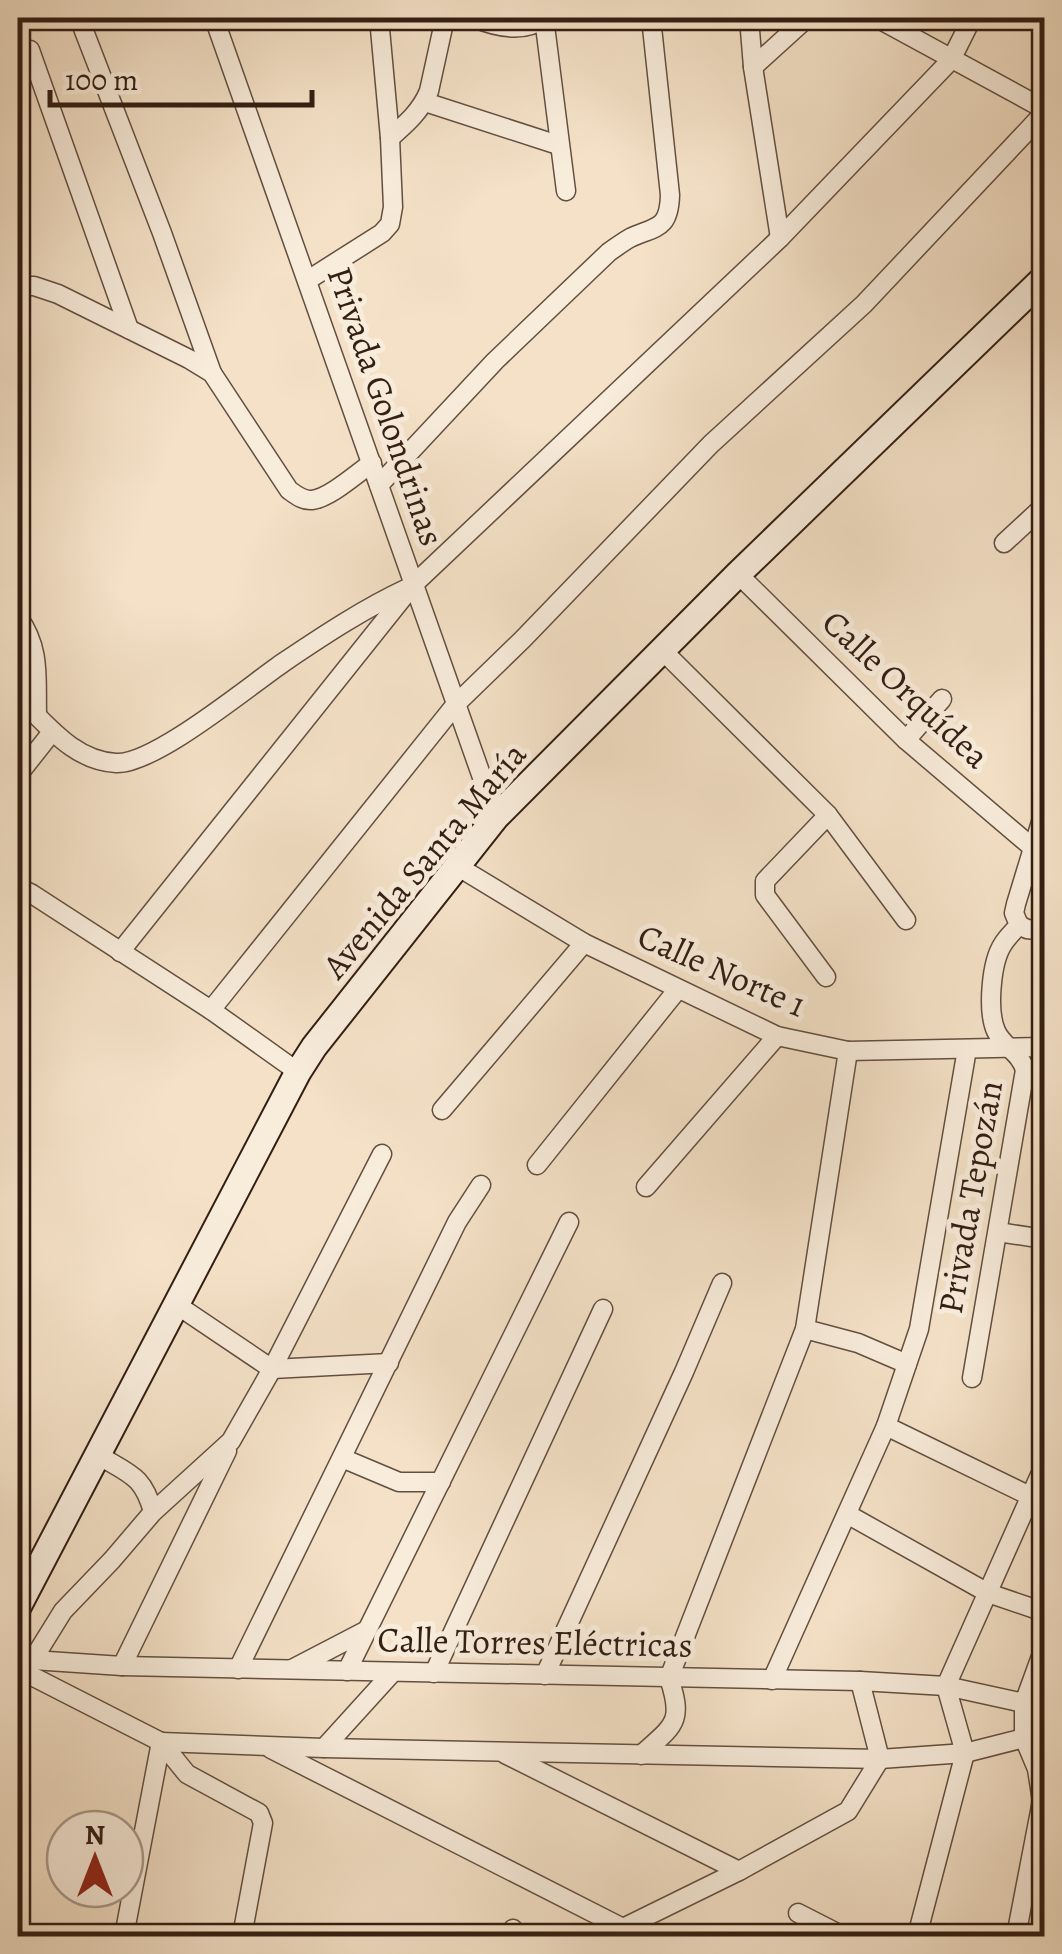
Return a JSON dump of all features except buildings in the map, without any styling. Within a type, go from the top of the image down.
[{"type":"main road","name":"Avenida Santa María","points":[[18,1607],[298,1072],[326,1032],[496,817],[738,574],[1044,278]]},
{"type":"street","points":[[79,18],[212,373],[289,490],[313,500],[372,463]]},
{"type":"street","name":"Privada Golondrinas","points":[[214,18],[496,817]]},
{"type":"street","points":[[308,280],[390,224],[390,138],[379,18]]},
{"type":"street","points":[[390,138],[424,102],[446,18]]},
{"type":"street","points":[[474,18],[509,28],[535,25],[544,18],[566,192]]},
{"type":"street","points":[[380,485],[495,360],[609,252],[665,220],[670,195],[651,18]]},
{"type":"street","points":[[749,18],[780,238]]},
{"type":"street","points":[[753,67],[808,18]]},
{"type":"street","points":[[211,1010],[456,704],[524,639],[710,444],[864,304],[1044,111],[877,18]]},
{"type":"street","points":[[120,952],[413,585],[780,238],[952,60],[972,18]]},
{"type":"street","points":[[30,50],[129,330]]},
{"type":"street","points":[[424,102],[558,145]]},
{"type":"street","points":[[18,270],[26,286],[58,294],[212,373]]},
{"type":"street","points":[[1004,543],[1044,506]]},
{"type":"street","name":"Calle Orquídea","points":[[738,574],[906,740],[1033,848]]},
{"type":"street","points":[[18,697],[52,732],[95,760],[119,764],[142,758],[167,745],[360,613],[413,585]]},
{"type":"street","points":[[18,617],[36,654],[37,714]]},
{"type":"street","points":[[662,650],[828,815],[906,920]]},
{"type":"street","points":[[906,740],[942,699]]},
{"type":"street","points":[[18,775],[52,732]]},
{"type":"street","name":"Privada Tepozán","points":[[972,1378],[1025,1070],[1022,1061],[996,1032],[991,988],[1002,944],[1019,925],[1014,914],[1044,812]]},
{"type":"street","points":[[826,978],[765,895],[764,881],[828,815]]},
{"type":"street","name":"Calle Norte 1","points":[[457,866],[584,944],[777,1036],[848,1051],[1044,1047]]},
{"type":"street","points":[[18,890],[32,894],[211,1010],[298,1072]]},
{"type":"street","points":[[1019,925],[1044,931]]},
{"type":"street","points":[[442,1110],[584,944]]},
{"type":"street","points":[[537,1166],[678,989]]},
{"type":"street","points":[[646,1186],[777,1036]]},
{"type":"street","points":[[772,1680],[886,1426],[919,1329],[966,1049]]},
{"type":"street","points":[[641,1755],[670,1729],[678,1707],[669,1678],[805,1329],[848,1051]]},
{"type":"street","points":[[122,1666],[231,1441],[272,1370],[382,1154]]},
{"type":"street","points":[[238,1669],[457,1222],[481,1186]]},
{"type":"street","points":[[347,1671],[569,1222]]},
{"type":"street","points":[[998,1232],[1044,1239]]},
{"type":"street","points":[[544,1675],[722,1283]]},
{"type":"street","points":[[177,1306],[272,1370],[388,1363]]},
{"type":"street","points":[[434,1673],[603,1309]]},
{"type":"street","points":[[805,1329],[858,1343],[907,1364]]},
{"type":"street","points":[[886,1426],[1032,1497]]},
{"type":"street","points":[[231,1441],[153,1512],[22,1663],[160,1742],[187,1774],[260,1813],[263,1823],[242,1936]]},
{"type":"street","points":[[98,1455],[140,1481],[153,1512]]},
{"type":"street","points":[[342,1458],[399,1482],[441,1482]]},
{"type":"street","points":[[917,1936],[965,1753],[946,1686],[1044,1466]]},
{"type":"street","points":[[846,1514],[988,1594],[1044,1612]]},
{"type":"street","points":[[291,1670],[367,1630]]},
{"type":"street","points":[[1016,1936],[1042,1800],[1037,1770],[1024,1738],[1024,1703],[1044,1648]]},
{"type":"street","name":"Calle Torres Eléctricas","points":[[22,1663],[946,1686],[1024,1703],[1044,1716]]},
{"type":"street","points":[[324,1748],[393,1672]]},
{"type":"street","points":[[266,1746],[623,1932],[848,1811],[880,1759],[860,1682]]},
{"type":"street","points":[[160,1742],[880,1759],[965,1753],[1044,1733]]},
{"type":"street","points":[[124,1936],[160,1742]]},
{"type":"street","points":[[500,1752],[739,1870]]},
{"type":"street","points":[[798,1913],[843,1936]]}]
